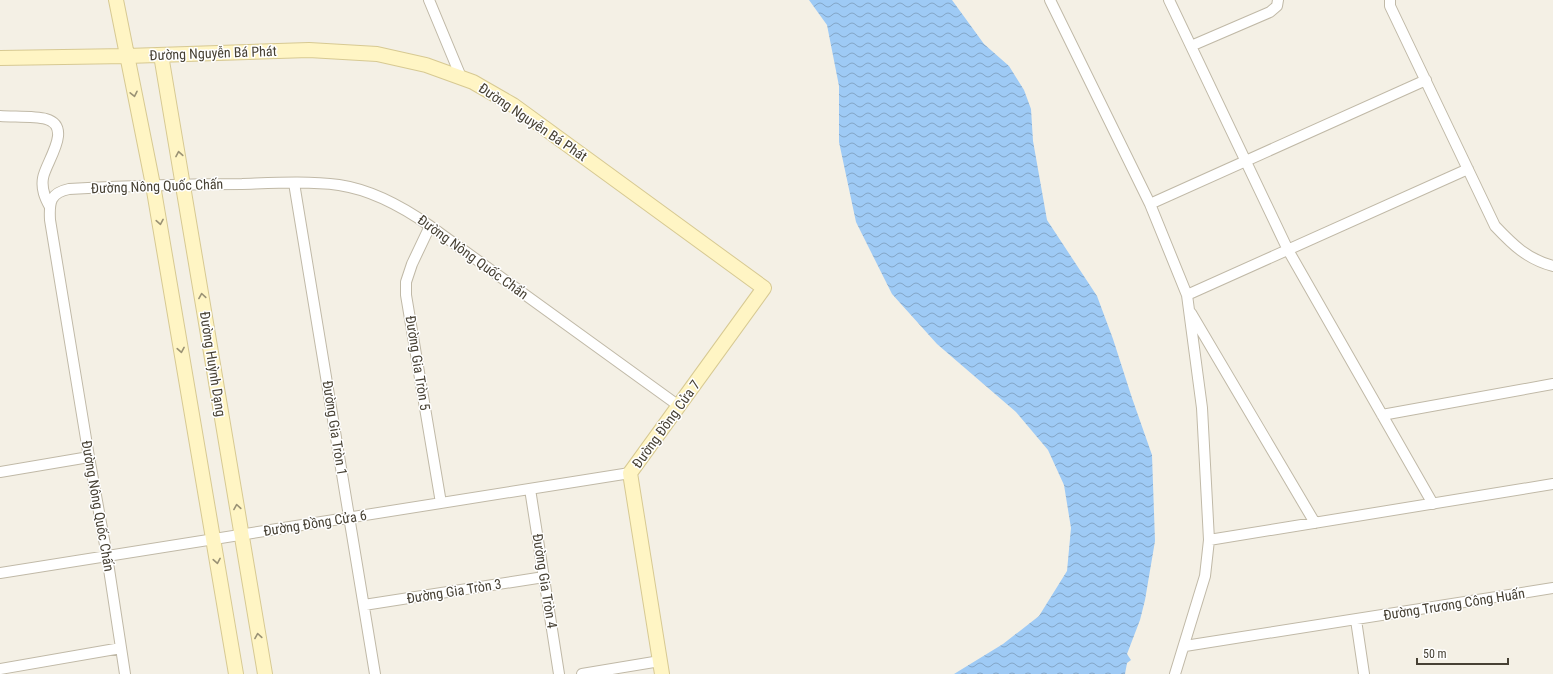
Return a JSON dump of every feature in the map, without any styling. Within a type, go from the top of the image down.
[{"type":"street","name":"Đường Huỳnh Dạng","points":[[116,0],[153,185],[236,674]]},
{"type":"street","points":[[429,0],[461,77]]},
{"type":"street","points":[[1050,0],[1150,204],[1187,295],[1202,408],[1209,540],[1205,576],[1185,646],[1175,674]]},
{"type":"street","points":[[1169,0],[1288,250],[1433,504]]},
{"type":"street","points":[[1191,46],[1270,12],[1277,6],[1278,0]]},
{"type":"street","points":[[1390,0],[1390,6],[1495,226],[1514,246],[1540,262],[1553,266]]},
{"type":"street","name":"Đường Nguyễn Bá Phát","points":[[0,58],[126,56],[309,50],[377,54],[426,65],[473,82],[513,105],[548,129],[764,288]]},
{"type":"street","name":"Đường Huỳnh Dạng","points":[[161,55],[184,184],[265,674]]},
{"type":"street","points":[[1150,204],[1426,80]]},
{"type":"street","points":[[0,116],[45,119],[53,122],[58,129],[58,138],[43,178],[43,195],[50,207]]},
{"type":"street","points":[[1187,295],[1468,169]]},
{"type":"street","name":"Đường Nông Quốc Chấn","points":[[125,674],[107,556],[51,228],[50,207],[53,198],[59,191],[69,189],[153,185],[294,183],[340,186],[373,195],[406,210],[430,226],[679,406]]},
{"type":"street","name":"Đường Gia Tròn 1","points":[[294,183],[375,674]]},
{"type":"street","name":"Đường Gia Tròn 5","points":[[430,226],[408,276],[406,282],[406,295],[441,503]]},
{"type":"street","name":"Đường Đồng Cửa 7","points":[[661,667],[630,473],[764,288]]},
{"type":"street","points":[[1189,309],[1315,523]]},
{"type":"street","points":[[1382,415],[1553,384]]},
{"type":"street","points":[[0,472],[89,457]]},
{"type":"street","name":"Đường Đồng Cửa 6","points":[[0,573],[630,473]]},
{"type":"street","points":[[1209,540],[1553,484]]},
{"type":"street","name":"Đường Gia Tròn 4","points":[[530,489],[560,674]]},
{"type":"street","name":"Đường Gia Tròn 3","points":[[364,605],[544,577]]},
{"type":"street","name":"Đường Trương Công Huấn","points":[[1185,646],[1553,588]]},
{"type":"street","points":[[1356,620],[1364,674]]},
{"type":"street","points":[[0,669],[121,648]]},
{"type":"street","points":[[582,674],[661,667]]},
{"type":"water","points":[[809,0],[952,0],[984,44],[1009,66],[1024,90],[1031,109],[1033,141],[1047,220],[1097,296],[1152,455],[1155,541],[1145,600],[1140,620],[1127,654],[1131,660],[1127,663],[1125,674],[954,674],[1003,644],[1039,616],[1067,571],[1071,528],[1064,485],[1048,450],[1016,412],[937,344],[892,294],[856,222],[839,142],[839,86],[827,25]]}]
